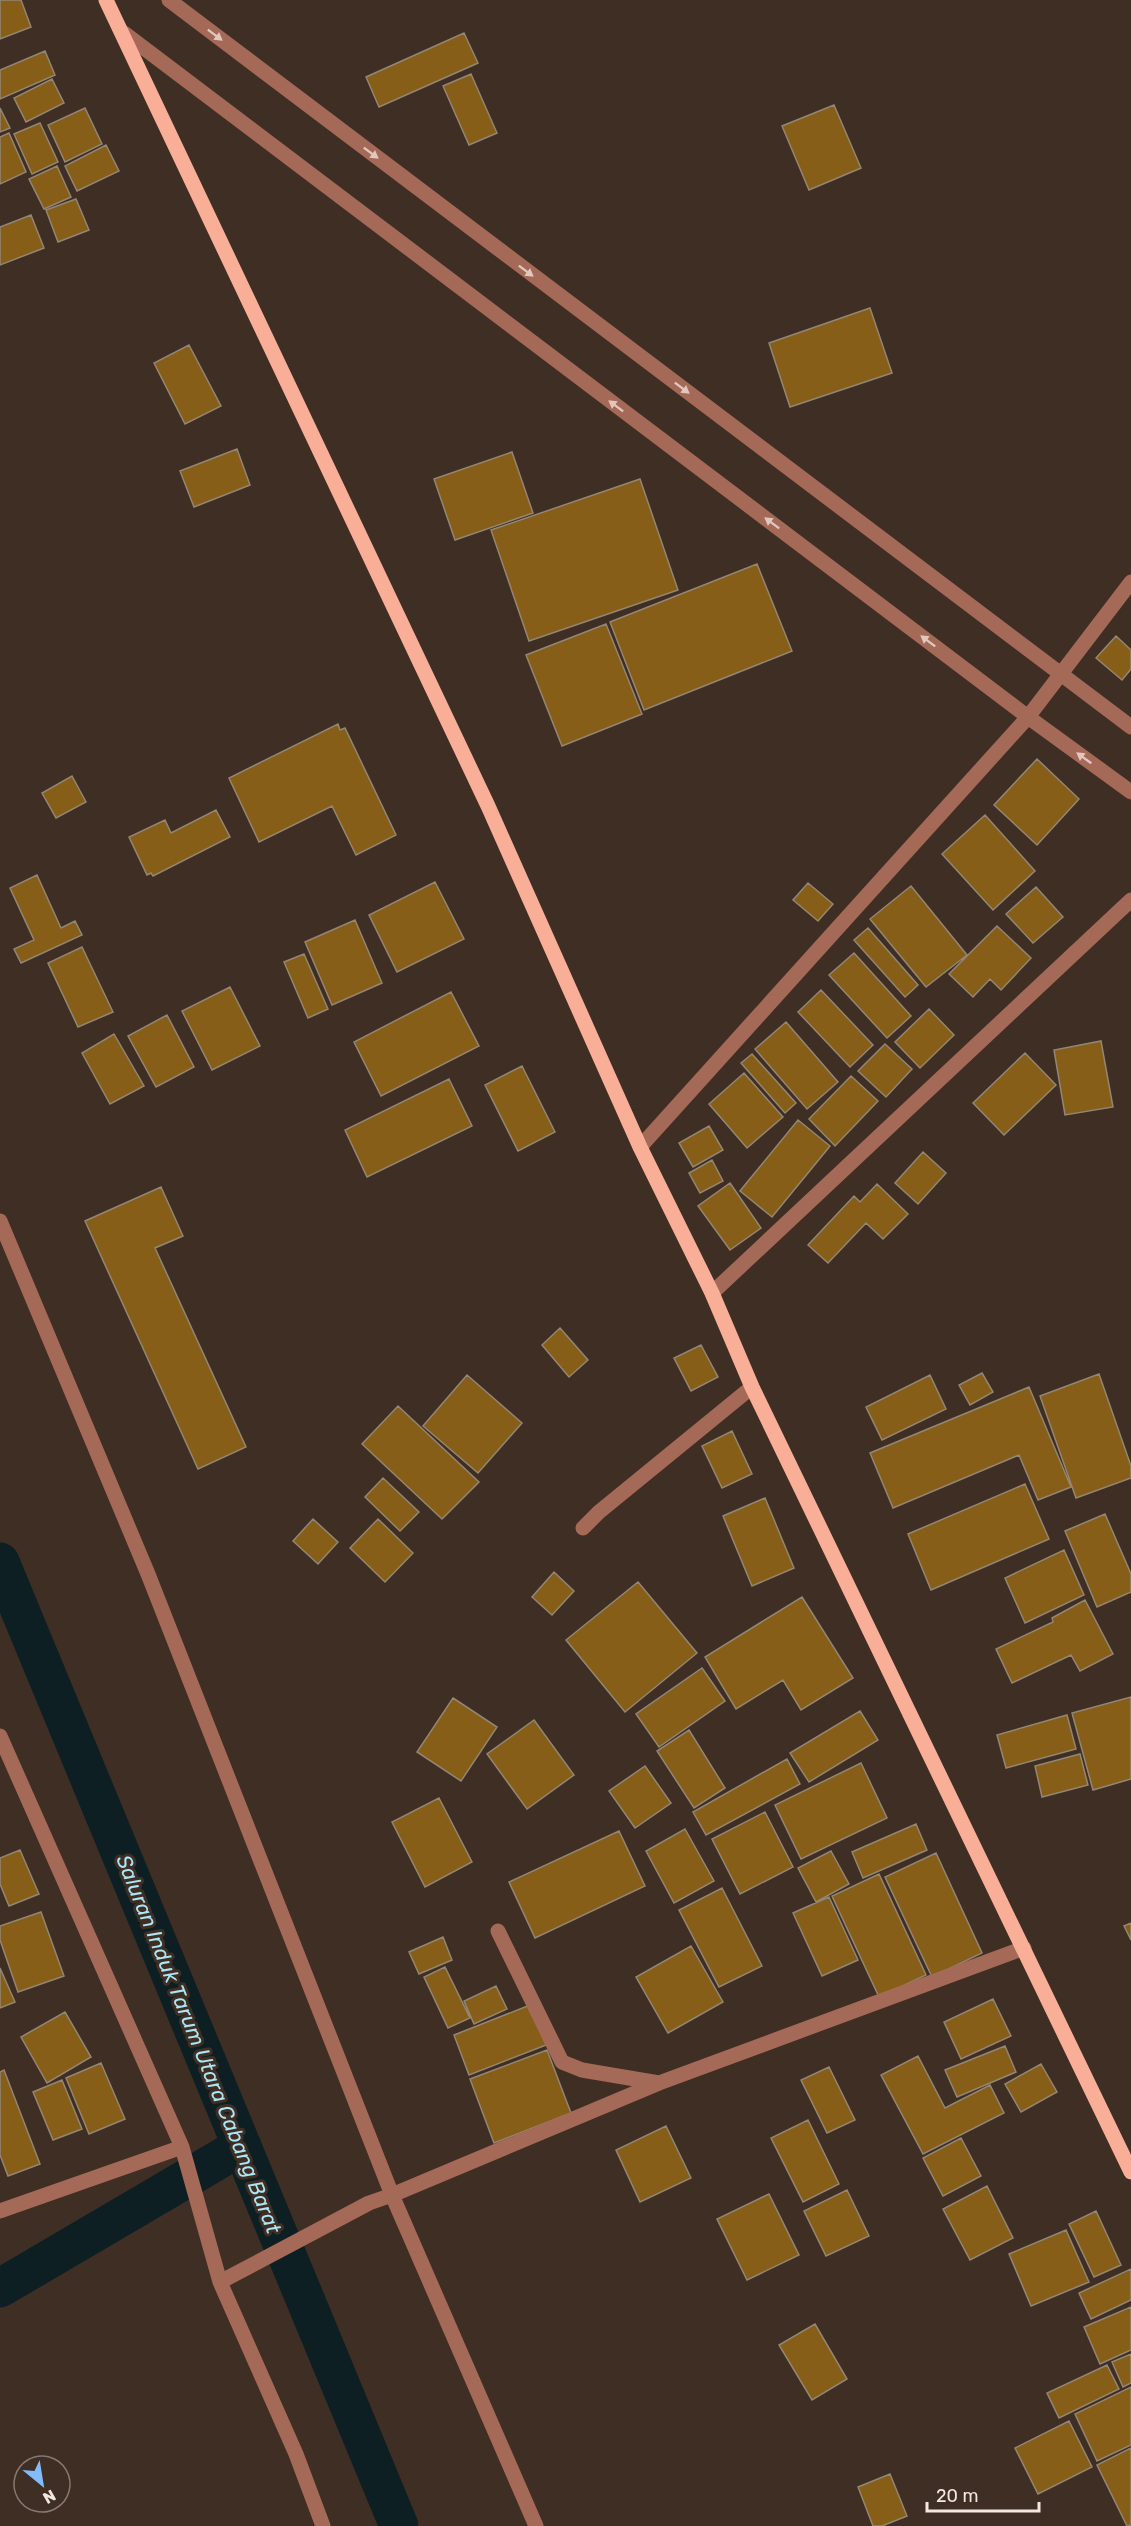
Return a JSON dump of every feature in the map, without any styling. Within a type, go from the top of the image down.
[{"type":"main road","points":[[106,0],[124,33],[488,806],[640,1147],[712,1293],[752,1387],[1131,2172]]},
{"type":"street","points":[[169,0],[1131,727]]},
{"type":"street","points":[[124,33],[1028,717],[1131,792]]},
{"type":"street","points":[[640,1147],[1028,717],[1131,582]]},
{"type":"street","points":[[712,1293],[1131,900]]},
{"type":"street","points":[[0,1221],[148,1574],[392,2195],[536,2526]]},
{"type":"street","points":[[583,1528],[599,1512],[752,1387]]},
{"type":"street","points":[[0,1736],[182,2148],[218,2278],[296,2454],[324,2526]]},
{"type":"street","points":[[498,1931],[562,2062],[582,2070],[659,2083]]},
{"type":"street","points":[[218,2278],[239,2271],[369,2203],[659,2083],[1024,1948]]},
{"type":"street","points":[[0,2211],[182,2148]]},
{"type":"building","points":[[0,0],[21,0],[31,27],[0,39]]},
{"type":"building","points":[[464,33],[478,63],[379,107],[366,77]]},
{"type":"building","points":[[45,51],[55,75],[0,99],[0,70]]},
{"type":"building","points":[[471,74],[497,133],[469,145],[443,86]]},
{"type":"building","points":[[52,79],[64,103],[26,122],[14,98]]},
{"type":"building","points":[[834,105],[861,168],[809,190],[782,126]]},
{"type":"building","points":[[0,108],[10,128],[0,132]]},
{"type":"building","points":[[85,108],[102,144],[65,162],[48,125]]},
{"type":"building","points":[[40,123],[58,162],[32,174],[14,134]]},
{"type":"building","points":[[9,133],[26,172],[0,184],[0,137]]},
{"type":"building","points":[[106,145],[119,171],[77,191],[65,166]]},
{"type":"building","points":[[57,166],[71,197],[44,209],[29,179]]},
{"type":"building","points":[[76,199],[89,230],[58,242],[46,210]]},
{"type":"building","points":[[31,215],[44,248],[0,265],[0,227]]},
{"type":"building","points":[[870,308],[892,373],[790,407],[769,343]]},
{"type":"building","points":[[189,345],[221,406],[185,424],[154,363]]},
{"type":"building","points":[[237,449],[250,485],[194,507],[180,471]]},
{"type":"building","points":[[512,452],[533,513],[455,540],[434,479]]},
{"type":"building","points":[[640,479],[678,590],[529,641],[491,530]]},
{"type":"building","points":[[757,564],[792,651],[644,710],[610,622]]},
{"type":"building","points":[[606,624],[642,714],[562,746],[526,655]]},
{"type":"building","points":[[1116,636],[1131,650],[1131,669],[1122,680],[1096,658]]},
{"type":"building","points":[[338,724],[340,730],[345,728],[396,835],[356,855],[332,806],[259,842],[229,778]]},
{"type":"building","points":[[1037,759],[1079,799],[1037,845],[994,805]]},
{"type":"building","points":[[72,776],[86,802],[56,818],[42,793]]},
{"type":"building","points":[[216,810],[230,837],[153,876],[151,873],[147,875],[129,837],[165,820],[171,833]]},
{"type":"building","points":[[985,815],[1035,871],[993,910],[942,854]]},
{"type":"building","points":[[37,875],[61,928],[75,921],[82,935],[21,963],[14,949],[34,940],[10,888]]},
{"type":"building","points":[[435,882],[464,939],[397,972],[369,915]]},
{"type":"building","points":[[808,883],[833,904],[818,921],[793,900]]},
{"type":"building","points":[[911,886],[967,955],[926,987],[870,919]]},
{"type":"building","points":[[1036,887],[1063,917],[1033,943],[1006,914]]},
{"type":"building","points":[[355,920],[382,983],[332,1005],[305,942]]},
{"type":"building","points":[[997,926],[1031,958],[1001,990],[990,979],[973,997],[949,974]]},
{"type":"building","points":[[868,928],[918,985],[905,997],[854,940]]},
{"type":"building","points":[[82,947],[113,1012],[78,1027],[48,963]]},
{"type":"building","points":[[854,953],[911,1016],[887,1038],[829,975]]},
{"type":"building","points":[[304,954],[328,1009],[308,1018],[284,962]]},
{"type":"building","points":[[230,987],[260,1046],[212,1070],[182,1011]]},
{"type":"building","points":[[821,990],[873,1045],[850,1067],[798,1012]]},
{"type":"building","points":[[451,992],[479,1046],[381,1096],[354,1042]]},
{"type":"building","points":[[929,1009],[954,1035],[920,1068],[895,1042]]},
{"type":"building","points":[[167,1015],[194,1067],[156,1087],[128,1036]]},
{"type":"building","points":[[786,1022],[838,1082],[807,1109],[755,1049]]},
{"type":"building","points":[[114,1034],[144,1086],[110,1104],[82,1053]]},
{"type":"building","points":[[1101,1041],[1113,1107],[1065,1115],[1054,1050]]},
{"type":"building","points":[[885,1044],[912,1069],[886,1097],[858,1071]]},
{"type":"building","points":[[1025,1053],[1056,1085],[1004,1135],[973,1103]]},
{"type":"building","points":[[752,1054],[796,1103],[785,1113],[741,1063]]},
{"type":"building","points":[[522,1066],[555,1132],[518,1151],[485,1085]]},
{"type":"building","points":[[744,1073],[783,1117],[747,1148],[709,1104]]},
{"type":"building","points":[[851,1076],[878,1101],[835,1146],[809,1119]]},
{"type":"building","points":[[449,1079],[472,1126],[367,1177],[345,1130]]},
{"type":"building","points":[[798,1120],[830,1146],[772,1217],[740,1191]]},
{"type":"building","points":[[709,1126],[723,1150],[693,1167],[679,1143]]},
{"type":"building","points":[[923,1152],[946,1173],[918,1204],[895,1183]]},
{"type":"building","points":[[712,1160],[723,1181],[700,1193],[689,1173]]},
{"type":"building","points":[[730,1183],[761,1228],[730,1250],[698,1206]]},
{"type":"building","points":[[877,1184],[908,1214],[883,1239],[866,1223],[828,1263],[808,1245],[854,1196],[860,1202]]},
{"type":"building","points":[[161,1187],[183,1236],[155,1248],[246,1447],[198,1469],[85,1221]]},
{"type":"building","points":[[560,1328],[588,1360],[569,1377],[542,1345]]},
{"type":"building","points":[[701,1345],[718,1377],[691,1391],[674,1358]]},
{"type":"building","points":[[982,1373],[993,1392],[970,1405],[959,1385]]},
{"type":"building","points":[[1099,1374],[1131,1466],[1131,1478],[1076,1498],[1040,1396]]},
{"type":"building","points":[[467,1375],[522,1423],[478,1473],[423,1426]]},
{"type":"building","points":[[930,1375],[946,1409],[882,1440],[866,1407]]},
{"type":"building","points":[[1029,1387],[1071,1487],[1038,1500],[1019,1455],[893,1508],[870,1453]]},
{"type":"building","points":[[398,1406],[479,1482],[442,1519],[362,1444]]},
{"type":"building","points":[[732,1431],[752,1474],[722,1488],[702,1446]]},
{"type":"building","points":[[383,1478],[419,1512],[400,1531],[365,1497]]},
{"type":"building","points":[[1025,1484],[1049,1539],[931,1590],[908,1534]]},
{"type":"building","points":[[765,1498],[794,1568],[752,1586],[723,1516]]},
{"type":"building","points":[[1105,1514],[1131,1574],[1131,1592],[1097,1607],[1065,1531]]},
{"type":"building","points":[[313,1519],[338,1542],[318,1564],[293,1541]]},
{"type":"building","points":[[378,1519],[413,1553],[385,1582],[350,1548]]},
{"type":"building","points":[[1064,1550],[1084,1595],[1025,1623],[1005,1578]]},
{"type":"building","points":[[554,1572],[574,1591],[552,1615],[532,1597]]},
{"type":"building","points":[[638,1582],[697,1653],[625,1712],[566,1640]]},
{"type":"building","points":[[802,1597],[853,1678],[801,1710],[783,1680],[736,1709],[705,1657]]},
{"type":"building","points":[[1085,1600],[1113,1654],[1080,1671],[1071,1655],[1012,1683],[996,1649],[1053,1622],[1052,1618]]},
{"type":"building","points":[[702,1668],[725,1701],[659,1747],[636,1714]]},
{"type":"building","points":[[1131,1697],[1131,1779],[1093,1790],[1072,1713]]},
{"type":"building","points":[[453,1698],[497,1727],[461,1781],[417,1752]]},
{"type":"building","points":[[860,1711],[878,1740],[809,1782],[790,1753]]},
{"type":"building","points":[[1067,1715],[1076,1749],[1006,1768],[997,1735]]},
{"type":"building","points":[[534,1720],[574,1775],[527,1809],[487,1754]]},
{"type":"building","points":[[689,1730],[725,1788],[694,1808],[657,1751]]},
{"type":"building","points":[[1080,1754],[1088,1785],[1042,1797],[1035,1766]]},
{"type":"building","points":[[787,1759],[800,1784],[706,1835],[693,1812]]},
{"type":"building","points":[[861,1763],[887,1818],[801,1859],[775,1805]]},
{"type":"building","points":[[645,1766],[671,1803],[635,1828],[609,1791]]},
{"type":"building","points":[[439,1798],[472,1862],[425,1887],[392,1822]]},
{"type":"building","points":[[765,1812],[793,1867],[740,1894],[712,1839]]},
{"type":"building","points":[[916,1824],[927,1850],[863,1878],[852,1852]]},
{"type":"building","points":[[685,1829],[714,1881],[674,1903],[646,1851]]},
{"type":"building","points":[[619,1831],[645,1886],[535,1938],[509,1882]]},
{"type":"building","points":[[20,1850],[39,1894],[9,1906],[0,1884],[0,1858]]},
{"type":"building","points":[[831,1851],[849,1884],[816,1902],[798,1868]]},
{"type":"building","points":[[936,1853],[982,1953],[932,1977],[885,1877]]},
{"type":"building","points":[[879,1874],[926,1975],[879,1997],[832,1896]]},
{"type":"building","points":[[722,1888],[762,1966],[719,1987],[679,1910]]},
{"type":"building","points":[[829,1897],[858,1960],[822,1976],[793,1913]]},
{"type":"building","points":[[41,1912],[64,1976],[18,1992],[0,1940],[0,1926]]},
{"type":"building","points":[[1131,1923],[1131,1940],[1124,1926]]},
{"type":"building","points":[[443,1937],[452,1960],[419,1974],[409,1952]]},
{"type":"building","points":[[691,1946],[723,2002],[668,2033],[636,1977]]},
{"type":"building","points":[[445,1967],[470,2018],[448,2028],[424,1977]]},
{"type":"building","points":[[0,1968],[15,2002],[0,2008]]},
{"type":"building","points":[[496,1986],[507,2009],[474,2024],[464,2001]]},
{"type":"building","points":[[993,1999],[1011,2036],[961,2059],[944,2022]]},
{"type":"building","points":[[530,2005],[546,2045],[469,2075],[454,2035]]},
{"type":"building","points":[[65,2012],[91,2057],[47,2083],[21,2037]]},
{"type":"building","points":[[1005,2046],[1016,2072],[957,2097],[945,2070]]},
{"type":"building","points":[[547,2050],[571,2113],[494,2143],[470,2079]]},
{"type":"building","points":[[918,2056],[945,2108],[990,2085],[1004,2113],[923,2154],[881,2075]]},
{"type":"building","points":[[101,2063],[125,2119],[89,2134],[66,2078]]},
{"type":"building","points":[[1041,2064],[1057,2092],[1021,2112],[1005,2084]]},
{"type":"building","points":[[829,2067],[855,2120],[827,2133],[801,2080]]},
{"type":"building","points":[[4,2070],[40,2164],[8,2176],[0,2155],[0,2072]]},
{"type":"building","points":[[62,2080],[82,2129],[53,2140],[33,2092]]},
{"type":"building","points":[[808,2120],[839,2184],[803,2202],[771,2138]]},
{"type":"building","points":[[666,2126],[691,2178],[640,2202],[616,2150]]},
{"type":"building","points":[[961,2138],[981,2176],[943,2196],[923,2158]]},
{"type":"building","points":[[987,2186],[1013,2238],[970,2260],[943,2209]]},
{"type":"building","points":[[847,2190],[869,2236],[826,2256],[804,2211]]},
{"type":"building","points":[[769,2194],[799,2255],[747,2280],[717,2219]]},
{"type":"building","points":[[1096,2211],[1121,2265],[1094,2277],[1069,2224]]},
{"type":"building","points":[[1066,2230],[1089,2282],[1031,2306],[1009,2254]]},
{"type":"building","points":[[1131,2269],[1131,2300],[1091,2319],[1079,2293]]},
{"type":"building","points":[[1131,2307],[1131,2350],[1100,2364],[1084,2327]]},
{"type":"building","points":[[815,2324],[847,2379],[812,2400],[779,2345]]},
{"type":"building","points":[[1131,2354],[1131,2383],[1123,2387],[1112,2362]]},
{"type":"building","points":[[1107,2365],[1119,2389],[1059,2418],[1047,2393]]},
{"type":"building","points":[[1131,2387],[1131,2445],[1097,2461],[1075,2414]]},
{"type":"building","points":[[1069,2421],[1092,2467],[1038,2494],[1015,2448]]},
{"type":"building","points":[[1131,2448],[1131,2525],[1127,2526],[1097,2465]]},
{"type":"building","points":[[890,2474],[907,2516],[882,2526],[873,2526],[858,2487]]},
{"type":"waterway","name":"Saluran Induk Tarum Utara Cabang Barat","points":[[0,1562],[399,2526]]},
{"type":"waterway","points":[[0,2288],[242,2146]]}]
